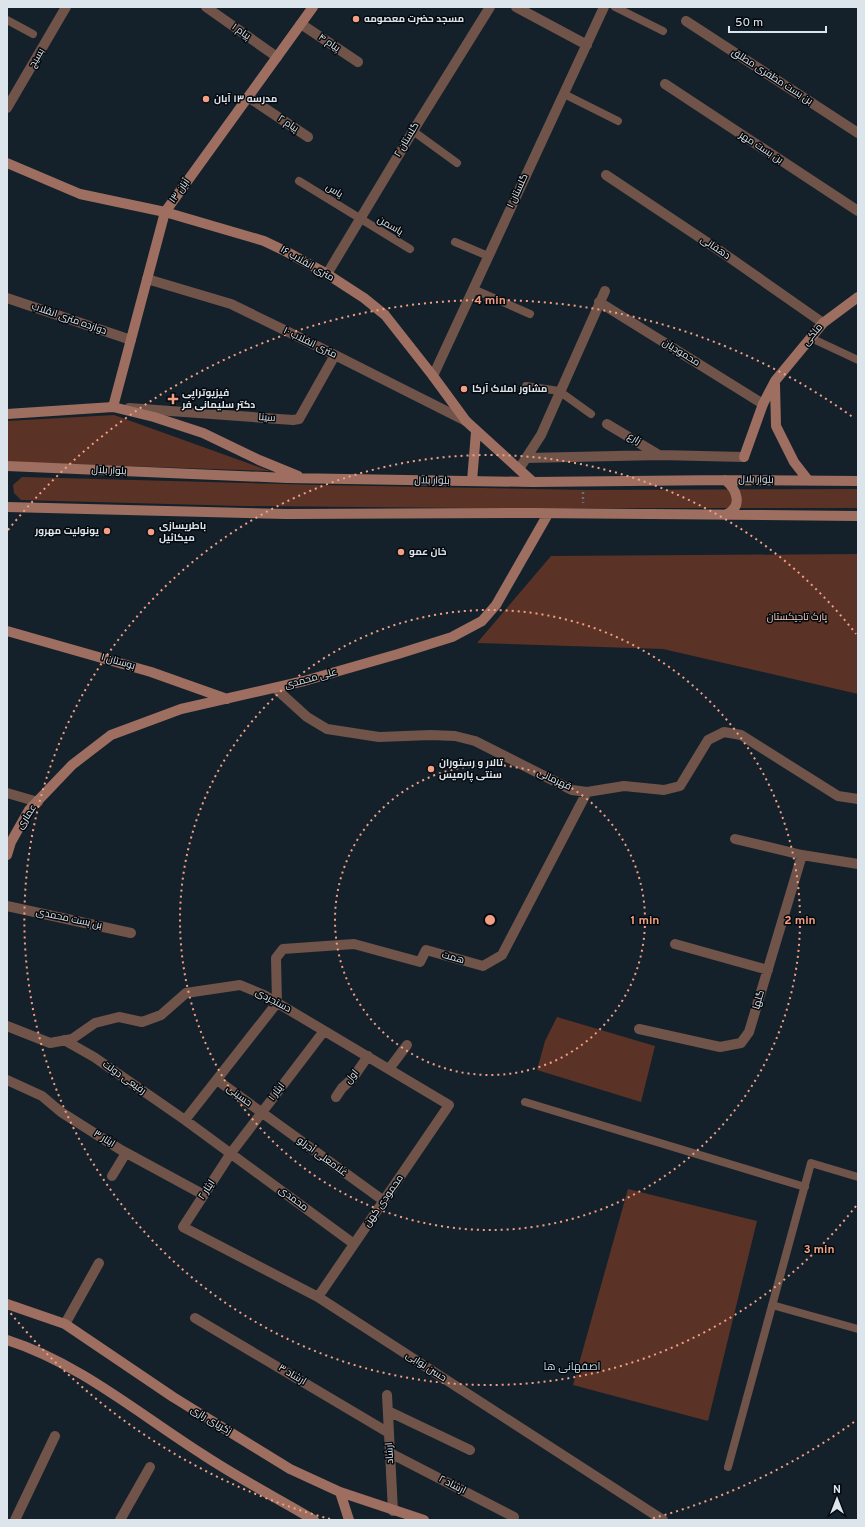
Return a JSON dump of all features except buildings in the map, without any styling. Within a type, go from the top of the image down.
[{"type":"street","name":"بسیج","points":[[7,108],[66,7]]},
{"type":"street","name":"پیام ۱","points":[[206,7],[277,57]]},
{"type":"street","name":"۱۳ آبان","points":[[113,407],[165,212],[313,7]]},
{"type":"street","name":"گلستان ۲","points":[[327,274],[359,219],[490,7]]},
{"type":"street","points":[[516,7],[587,45]]},
{"type":"street","name":"گلستان ۱","points":[[433,376],[604,7]]},
{"type":"street","name":"بن بست مظفری مطلق","points":[[686,22],[858,133]]},
{"type":"street","name":"پیام ۴","points":[[301,24],[358,62]]},
{"type":"street","name":"بن بست مهر","points":[[665,84],[858,211]]},
{"type":"street","name":"پیام ۲","points":[[248,97],[308,137]]},
{"type":"street","name":"۱۶ متری انقلاب","points":[[7,163],[80,194],[165,212],[264,241],[288,252],[327,274],[364,298],[385,314],[466,421],[476,432],[533,482]]},
{"type":"street","name":"دهقانی","points":[[606,175],[723,253],[823,323]]},
{"type":"street","name":"۱۰ متری انقلاب","points":[[147,279],[231,304],[466,421]]},
{"type":"street","points":[[519,469],[541,435],[559,391],[605,291]]},
{"type":"street","name":"ملکی","points":[[660,455],[744,457],[763,404],[775,381],[823,323],[858,297]]},
{"type":"street","name":"دوازده متری انقلاب","points":[[7,298],[131,340]]},
{"type":"street","name":"محمودیان","points":[[599,302],[763,404]]},
{"type":"street","name":"سینا","points":[[113,407],[293,420],[299,419],[335,355]]},
{"type":"street","points":[[775,381],[776,426],[794,462],[808,480]]},
{"type":"street","points":[[7,414],[113,407],[154,417],[203,433],[259,460],[304,479]]},
{"type":"street","name":"زارع","points":[[607,424],[660,455]]},
{"type":"street","points":[[472,481],[476,432]]},
{"type":"street","points":[[527,458],[660,455]]},
{"type":"street","name":"بلوار بلال","points":[[9,468],[304,479],[533,482],[725,480],[858,481]]},
{"type":"street","points":[[725,480],[734,488],[736,499],[732,512],[726,514]]},
{"type":"street","points":[[9,505],[286,514],[726,514],[858,516]]},
{"type":"street","name":"علی محمدی","points":[[38,802],[72,764],[111,735],[181,709],[318,677],[452,637],[482,621],[496,605],[548,514]]},
{"type":"street","name":"بوستان ۱","points":[[7,631],[150,672],[227,699]]},
{"type":"street","name":"قهرمانی","points":[[275,688],[307,717],[326,729],[379,737],[431,735],[455,736],[475,741],[572,790],[587,792],[624,786],[664,790],[680,786],[708,740],[724,732],[741,735],[838,796],[858,798]]},
{"type":"street","name":"همت","points":[[277,1002],[276,958],[283,949],[354,944],[420,962],[426,950],[483,966],[502,955],[587,792]]},
{"type":"street","points":[[7,793],[38,802]]},
{"type":"street","name":"عماری","points":[[7,855],[11,842],[29,810],[38,802]]},
{"type":"street","points":[[735,839],[802,855],[858,864]]},
{"type":"street","name":"گلها","points":[[640,1029],[720,1047],[741,1043],[750,1032],[802,855]]},
{"type":"street","name":"بن بست محمدی","points":[[7,906],[131,933]]},
{"type":"street","points":[[674,944],[768,970]]},
{"type":"street","name":"دستجردی","points":[[64,1040],[72,1039],[95,1023],[119,1017],[142,1022],[161,1015],[186,993],[240,985],[277,1002],[449,1105]]},
{"type":"street","points":[[185,1120],[277,1002]]},
{"type":"street","points":[[7,1026],[50,1043],[64,1040]]},
{"type":"street","name":"۱ ایثار","points":[[231,1153],[324,1031]]},
{"type":"street","name":"رفیعی دولت","points":[[64,1040],[94,1057],[231,1153]]},
{"type":"street","points":[[389,1069],[407,1045]]},
{"type":"street","name":"اول","points":[[336,1097],[342,1088],[353,1078],[368,1056]]},
{"type":"street","name":"ایثار ۳","points":[[7,1080],[42,1096],[60,1112],[126,1153],[204,1194]]},
{"type":"street","name":"حسینی","points":[[216,1080],[261,1113]]},
{"type":"street","name":"محمودی کهن","points":[[318,1297],[449,1105]]},
{"type":"street","name":"غلامعلی آجرلو","points":[[261,1113],[384,1201]]},
{"type":"street","points":[[112,1176],[126,1153]]},
{"type":"street","name":"ایثار ۲","points":[[183,1227],[231,1153]]},
{"type":"street","name":"محمدی","points":[[231,1153],[354,1244]]},
{"type":"street","name":"حسن نوابی","points":[[183,1227],[318,1297],[663,1520]]},
{"type":"street","points":[[65,1324],[99,1263]]},
{"type":"street","name":"زکریای رازی","points":[[7,1304],[65,1324],[173,1397],[290,1469],[340,1492],[392,1511],[424,1520]]},
{"type":"street","name":"ارشاد ۳","points":[[195,1318],[389,1433]]},
{"type":"street","points":[[7,1340],[44,1354],[103,1387],[202,1455],[314,1520]]},
{"type":"street","name":"ارشاد","points":[[387,1395],[392,1511]]},
{"type":"street","points":[[388,1411],[470,1450]]},
{"type":"street","points":[[15,1520],[55,1436]]},
{"type":"street","name":"ارشاد ۲","points":[[390,1453],[514,1518]]},
{"type":"street","points":[[120,1520],[150,1467]]},
{"type":"street","points":[[340,1492],[349,1520]]},
{"type":"lane","points":[[615,7],[664,31]]},
{"type":"lane","points":[[7,20],[33,34]]},
{"type":"lane","points":[[564,94],[618,121]]},
{"type":"lane","points":[[413,131],[457,163]]},
{"type":"lane","name":"یاس","points":[[298,181],[359,219]]},
{"type":"lane","name":"یاسمن","points":[[359,219],[410,249]]},
{"type":"lane","points":[[455,242],[488,256]]},
{"type":"lane","points":[[473,289],[530,314]]},
{"type":"lane","points":[[811,338],[858,360]]},
{"type":"lane","points":[[526,386],[559,391],[591,414]]},
{"type":"lane","points":[[525,1102],[805,1187]]},
{"type":"lane","points":[[728,1467],[811,1163],[858,1177]]},
{"type":"lane","points":[[772,1305],[858,1329]]},
{"type":"path","points":[[583,481],[583,514]]},
{"type":"green space","points":[[114,415],[270,471],[7,462],[7,421]]},
{"type":"green space","points":[[22,477],[587,490],[858,489],[858,508],[464,508],[242,506],[21,500],[14,493],[13,485]]},
{"type":"green space","name":"پارک تاجیکستان","points":[[858,554],[858,694],[663,649],[477,643],[551,556]]},
{"type":"green space","points":[[557,1017],[655,1046],[641,1102],[537,1070],[545,1041]]},
{"type":"green space","points":[[628,1189],[757,1221],[708,1421],[573,1385]]},
{"type":"place","name":"مسجد حضرت معصومه","points":[[356,19]]},
{"type":"place","name":"مدرسه ۱۳ آبان","points":[[206,99]]},
{"type":"place","name":"مشاور املاک آرکا","points":[[464,389]]},
{"type":"place","name":"فیزیوتراپی دکتر سلیمانی فر","points":[[173,399]]},
{"type":"place","name":"یونولیت مهرور","points":[[107,531]]},
{"type":"place","name":"باطریسازی میکائیل","points":[[151,532]]},
{"type":"place","name":"خان عمو","points":[[401,552]]},
{"type":"place","name":"تالار و رستوران سنتی پارمیس","points":[[431,769]]},
{"type":"district","name":"اصفهانی ها","points":[[572,1367]]}]
